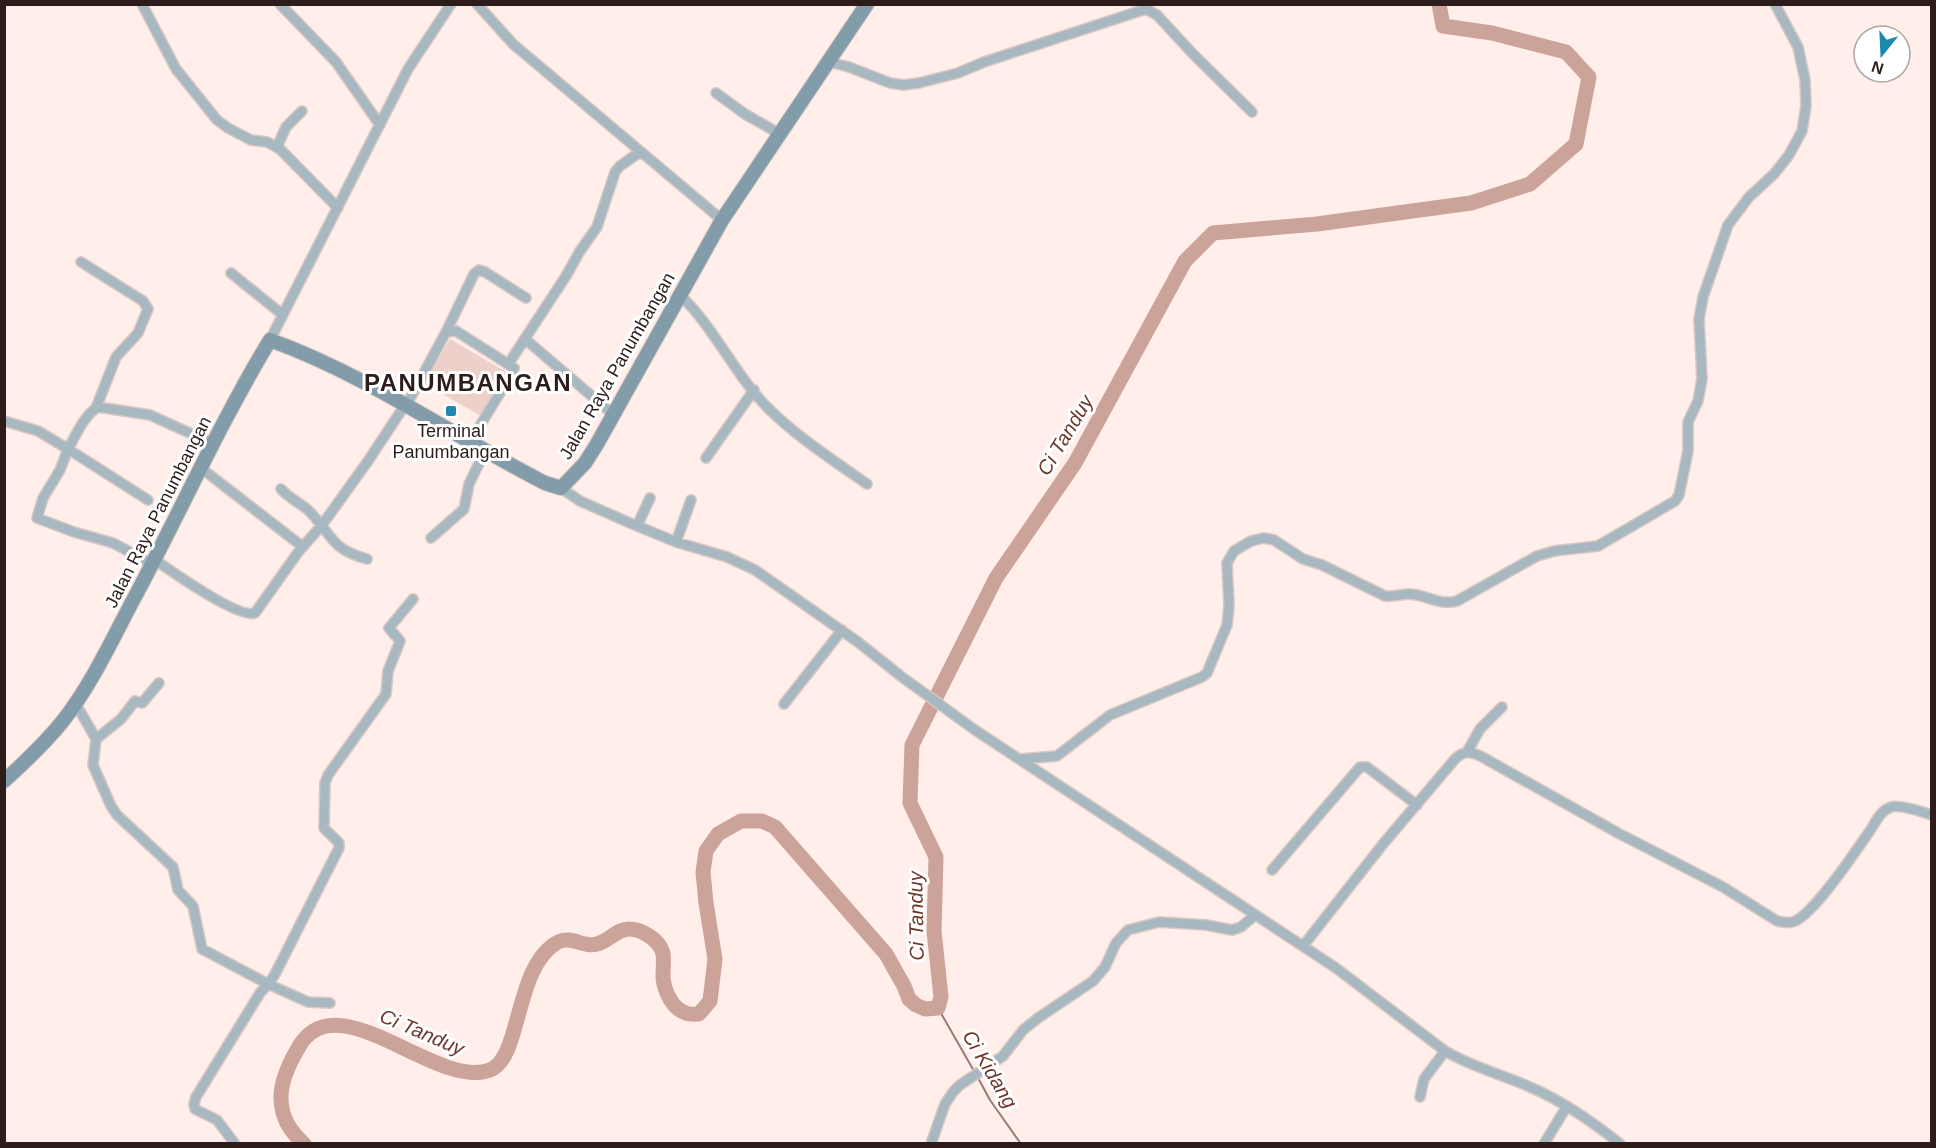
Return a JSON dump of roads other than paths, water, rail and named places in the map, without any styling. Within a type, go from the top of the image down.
[{"type":"main road","name":"Jalan Raya Panumbangan","points":[[561,489],[585,463],[614,415],[722,220],[867,4]]},
{"type":"main road","name":"Jalan Raya Panumbangan","points":[[4,781],[36,751],[85,689],[252,369],[270,340]]},
{"type":"main road","points":[[270,340],[316,359],[545,483],[561,489]]},
{"type":"street","points":[[142,4],[176,69],[217,120],[251,140],[267,142],[277,147],[338,208]]},
{"type":"street","points":[[280,4],[336,62],[380,125]]},
{"type":"street","points":[[270,340],[408,69],[451,4]]},
{"type":"street","points":[[477,4],[513,44],[722,220]]},
{"type":"street","points":[[1020,759],[1057,756],[1110,715],[1207,673],[1227,625],[1226,569],[1229,558],[1238,548],[1257,538],[1274,540],[1303,559],[1385,596],[1409,594],[1445,603],[1457,601],[1537,556],[1554,551],[1598,546],[1675,501],[1688,451],[1688,422],[1698,401],[1702,379],[1699,320],[1703,297],[1728,225],[1749,197],[1774,174],[1789,155],[1802,131],[1806,106],[1805,80],[1798,47],[1775,4]]},
{"type":"street","points":[[829,62],[856,69],[890,83],[903,85],[919,83],[958,73],[984,62],[1146,9],[1157,15],[1252,112]]},
{"type":"street","points":[[716,93],[745,114],[780,134]]},
{"type":"street","points":[[277,147],[286,127],[302,111]]},
{"type":"street","points":[[509,363],[566,276],[579,251],[597,227],[615,172],[640,152]]},
{"type":"street","points":[[81,262],[143,301],[148,309],[138,333],[116,357],[96,408],[68,449],[60,470],[43,498],[37,519],[113,543],[153,562],[237,610],[252,615],[258,611],[406,406],[477,271],[485,272],[526,298]]},
{"type":"street","points":[[231,273],[283,315]]},
{"type":"street","points":[[680,295],[703,321],[767,407],[793,430],[867,484]]},
{"type":"street","points":[[446,332],[456,331],[514,368],[470,442]]},
{"type":"street","points":[[525,339],[614,415]]},
{"type":"street","points":[[706,458],[753,390]]},
{"type":"street","points":[[96,408],[150,415],[214,444]]},
{"type":"street","points":[[4,421],[38,431],[148,500]]},
{"type":"street","points":[[431,538],[464,509],[469,484],[485,451]]},
{"type":"street","points":[[201,468],[303,547]]},
{"type":"street","points":[[281,489],[308,510],[339,547],[348,554],[367,560]]},
{"type":"street","points":[[561,489],[580,501],[676,542],[711,551],[743,563],[842,630],[975,730],[1336,968],[1445,1051],[1462,1061],[1529,1087],[1567,1106],[1620,1143]]},
{"type":"street","points":[[637,526],[650,498]]},
{"type":"street","points":[[676,542],[691,500]]},
{"type":"street","points":[[235,1143],[218,1120],[195,1109],[194,1101],[260,993],[272,980],[339,848],[339,843],[324,828],[325,783],[328,775],[386,694],[388,671],[400,641],[389,628],[413,599]]},
{"type":"street","points":[[784,704],[842,630]]},
{"type":"street","points":[[96,739],[121,719],[135,702],[142,704],[159,683]]},
{"type":"street","points":[[74,705],[96,739],[92,762],[111,806],[117,815],[173,867],[178,890],[193,906],[202,949],[308,1002],[330,1003]]},
{"type":"street","points":[[1303,946],[1458,756],[1467,752],[1480,729],[1502,707]]},
{"type":"street","points":[[1467,752],[1484,758],[1618,833],[1723,887],[1777,921],[1783,922],[1792,922],[1808,911],[1841,872],[1878,818],[1887,809],[1895,806],[1932,815]]},
{"type":"street","points":[[1272,870],[1360,767],[1366,767],[1417,805]]},
{"type":"street","points":[[931,1143],[945,1104],[960,1085],[1007,1052],[1030,1024],[1098,977],[1116,943],[1128,930],[1159,922],[1206,925],[1232,930],[1241,927],[1255,915]]},
{"type":"street","points":[[1420,1097],[1424,1079],[1445,1051]]},
{"type":"street","points":[[1544,1143],[1567,1106]]},
{"type":"waterway","name":"Ci Tanduy","points":[[304,1144],[294,1134],[284,1117],[281,1091],[294,1055],[314,1031],[336,1025],[361,1030],[442,1065],[468,1072],[490,1070],[500,1062],[508,1048],[533,970],[544,954],[563,940],[592,945],[625,930],[633,929],[644,933],[656,942],[662,951],[664,982],[673,1003],[687,1014],[699,1014],[710,1001],[715,959],[703,872],[706,851],[718,834],[741,821],[762,821],[775,827],[886,954],[909,999],[925,1009],[938,1008],[941,997],[934,931],[936,857],[910,803],[912,745],[996,578],[1075,463],[1185,261],[1213,233],[1317,224],[1471,203],[1530,184],[1576,144],[1589,77],[1566,52],[1492,33],[1443,26],[1439,4]]},
{"type":"waterway","name":"Ci Kidang","points":[[938,1008],[974,1071]]},
{"type":"waterway","name":"Ci Kidang","points":[[977,1076],[990,1100],[1021,1144]]},
{"type":"place","name":"Terminal Panumbangan","points":[[451,411]]},
{"type":"district","name":"PANUMBANGAN","points":[[468,383]]}]
